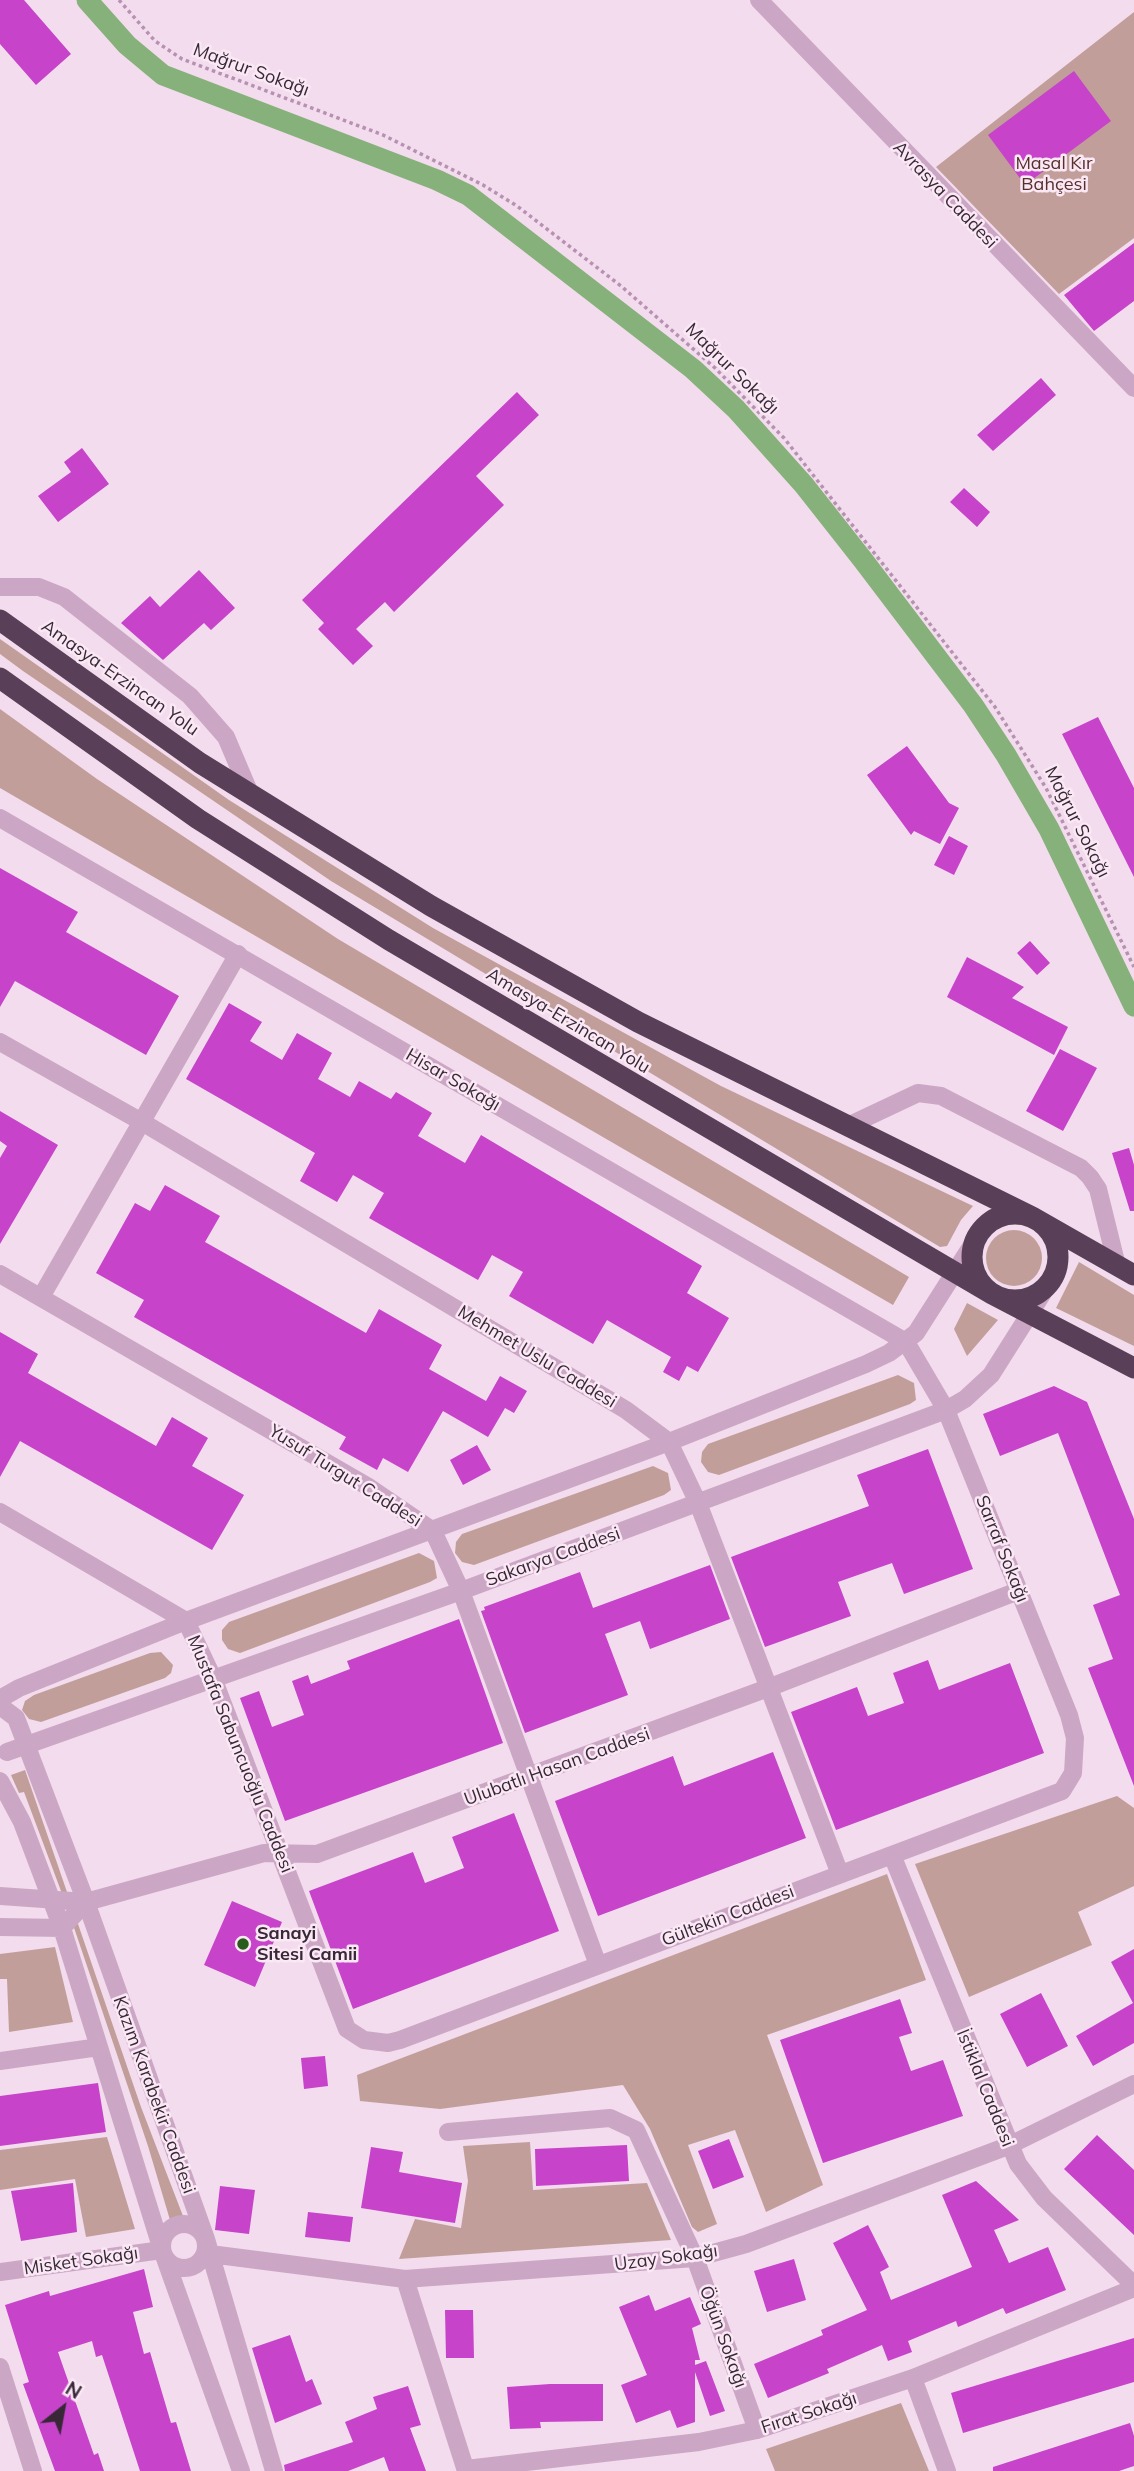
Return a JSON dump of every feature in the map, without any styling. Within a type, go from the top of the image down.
[{"type":"highway","name":"Amasya-Erzincan Yolu","points":[[0,620],[126,712],[251,796],[560,980],[638,1022],[1032,1217],[1126,1270]]},
{"type":"highway","name":"Amasya-Erzincan Yolu","points":[[0,678],[198,819],[325,901],[607,1071],[955,1273],[1134,1368]]},
{"type":"highway","points":[[1004,1215],[1032,1217],[1052,1235],[1057,1248],[1055,1275],[1046,1288],[1020,1301],[992,1294],[974,1272],[971,1257],[974,1242],[991,1220],[1004,1215]]},
{"type":"street","name":"Avrasya Caddesi","points":[[759,0],[1134,388]]},
{"type":"street","points":[[0,587],[39,587],[64,597],[190,696],[226,737],[251,796]]},
{"type":"street","name":"Hisar Sokağı","points":[[0,818],[906,1342]]},
{"type":"street","points":[[41,1297],[238,954]]},
{"type":"street","name":"Mehmet Uslu Caddesi","points":[[0,1042],[142,1122],[626,1410],[669,1442],[698,1503],[840,1874]]},
{"type":"street","points":[[848,1126],[918,1093],[930,1093],[1080,1168],[1098,1189],[1126,1270]]},
{"type":"street","points":[[0,1699],[19,1688],[186,1621],[669,1442],[866,1364],[906,1342],[974,1242]]},
{"type":"street","name":"Yusuf Turgut Caddesi","points":[[0,1274],[367,1486],[433,1531],[461,1591],[598,1965]]},
{"type":"street","name":"Sakarya Caddesi","points":[[3,1753],[461,1591],[946,1410],[965,1399],[990,1375],[1046,1288]]},
{"type":"street","name":"Sarraf Sokağı","points":[[906,1342],[946,1410],[1069,1715],[1075,1738],[1075,1764]]},
{"type":"street","name":"Mustafa Sabuncuoğlu Caddesi","points":[[0,1512],[186,1621],[213,1678],[347,2029],[365,2040]]},
{"type":"street","name":"Ulubatlı Hasan Caddesi","points":[[86,1902],[279,1851],[306,1856],[317,1854],[768,1688],[1018,1591]]},
{"type":"street","name":"Kazım Karabekir Caddesi","points":[[0,1706],[11,1712],[19,1725],[86,1902],[208,2246],[274,2471]]},
{"type":"street","points":[[3,1753],[18,1741],[19,1725]]},
{"type":"street","name":"Gültekin Caddesi","points":[[365,2040],[388,2043],[400,2040],[1062,1791],[1069,1784],[1075,1764]]},
{"type":"street","name":"Kazım Karabekir Caddesi","points":[[0,1781],[22,1822],[62,1928],[162,2249],[241,2471]]},
{"type":"street","name":"İstiklal Caddesi","points":[[892,1855],[1008,2146],[1044,2198],[1134,2287]]},
{"type":"street","points":[[0,1896],[86,1902]]},
{"type":"street","points":[[0,1937],[62,1928],[86,1902]]},
{"type":"street","points":[[0,1927],[62,1928]]},
{"type":"street","points":[[0,2061],[100,2047]]},
{"type":"street","name":"Uzay Sokağı","points":[[208,2246],[405,2279],[695,2258],[746,2244],[1008,2146],[1134,2084]]},
{"type":"street","name":"Öğün Sokağı","points":[[448,2132],[610,2118],[636,2130],[695,2258],[757,2430]]},
{"type":"street","points":[[182,2224],[196,2227],[208,2246],[202,2261],[189,2269],[174,2267],[162,2249],[164,2235],[182,2224]]},
{"type":"street","name":"Misket Sokağı","points":[[0,2272],[162,2249]]},
{"type":"street","points":[[405,2279],[466,2470]]},
{"type":"street","name":"Fırat Sokağı","points":[[466,2470],[699,2442],[757,2430],[913,2378],[1134,2287]]},
{"type":"street","points":[[0,2367],[33,2471]]},
{"type":"street","points":[[913,2378],[947,2471]]},
{"type":"path","name":"Mağrur Sokağı","points":[[119,0],[155,41],[182,59],[383,135],[483,185],[517,206],[611,278],[715,368],[784,439],[995,707],[1046,788],[1134,967]]},
{"type":"green space","name":"Masal Kır Bahçesi","points":[[1134,12],[1134,238],[1059,294],[936,167]]},
{"type":"green space","points":[[0,639],[229,800],[433,928],[721,1086],[973,1206],[961,1220],[947,1246],[940,1247],[331,881],[23,671],[0,654]]},
{"type":"green space","points":[[0,709],[97,779],[338,939],[909,1277],[893,1305],[0,788]]},
{"type":"green space","points":[[1014,1230],[1025,1232],[1034,1238],[1040,1247],[1040,1269],[1034,1278],[1025,1284],[1014,1286],[1003,1284],[994,1278],[988,1269],[986,1258],[988,1247],[994,1238],[1003,1232]]},
{"type":"green space","points":[[1079,1262],[1134,1295],[1134,1346],[1056,1308]]},
{"type":"green space","points":[[967,1303],[998,1320],[967,1356],[954,1329]]},
{"type":"green space","points":[[898,1375],[914,1383],[916,1400],[910,1404],[719,1475],[708,1472],[701,1462],[702,1452],[708,1444]]},
{"type":"green space","points":[[653,1466],[668,1473],[671,1490],[664,1495],[474,1565],[462,1562],[455,1553],[456,1542],[462,1534]]},
{"type":"green space","points":[[419,1553],[434,1561],[437,1578],[430,1582],[240,1653],[228,1649],[222,1640],[222,1630],[229,1622]]},
{"type":"green space","points":[[161,1652],[173,1665],[171,1673],[165,1678],[41,1722],[29,1719],[22,1710],[25,1701],[34,1695],[150,1653]]},
{"type":"green space","points":[[25,1770],[141,2107],[183,2216],[170,2220],[148,2146],[67,1907],[24,1792],[19,1793],[11,1775]]},
{"type":"green space","points":[[1117,1796],[1134,1808],[1134,1886],[1078,1912],[1092,1945],[969,1997],[915,1864]]},
{"type":"green space","points":[[887,1874],[926,1980],[767,2035],[823,2185],[766,2212],[735,2130],[688,2145],[717,2224],[698,2232],[692,2227],[650,2129],[623,2085],[440,2109],[360,2101],[357,2075]]},
{"type":"green space","points":[[55,1947],[73,2022],[9,2032],[7,1979],[0,1979],[0,1954]]},
{"type":"green space","points":[[107,2137],[135,2229],[86,2237],[75,2179],[0,2190],[0,2150]]},
{"type":"green space","points":[[530,2142],[533,2190],[647,2183],[671,2240],[399,2259],[415,2219],[461,2228],[468,2181],[463,2146]]},
{"type":"green space","points":[[901,2403],[929,2471],[775,2471],[766,2449]]},
{"type":"building","points":[[0,0],[24,0],[71,54],[36,85],[0,44]]},
{"type":"building","points":[[1074,71],[1111,121],[1025,185],[988,135]]},
{"type":"building","points":[[1134,243],[1134,301],[1094,331],[1064,295]]},
{"type":"building","points":[[1041,378],[1056,395],[993,451],[977,435]]},
{"type":"building","points":[[517,392],[539,415],[476,476],[504,505],[394,612],[385,602],[356,629],[373,646],[353,665],[318,629],[324,623],[302,600]]},
{"type":"building","points":[[82,448],[109,484],[58,522],[38,496],[71,472],[64,462]]},
{"type":"building","points":[[964,488],[990,512],[977,527],[950,502]]},
{"type":"building","points":[[199,570],[235,608],[211,630],[204,623],[163,660],[121,623],[150,596],[160,607]]},
{"type":"building","points":[[1098,717],[1134,788],[1134,877],[1062,734]]},
{"type":"building","points":[[907,746],[949,803],[959,808],[940,844],[914,831],[911,835],[867,775]]},
{"type":"building","points":[[949,836],[968,846],[954,875],[934,865]]},
{"type":"building","points":[[0,868],[78,912],[66,932],[179,996],[146,1055],[15,981],[0,1007]]},
{"type":"building","points":[[1030,941],[1050,963],[1037,975],[1017,953]]},
{"type":"building","points":[[967,957],[1024,987],[1012,998],[1068,1027],[1054,1055],[947,997]]},
{"type":"building","points":[[229,1003],[262,1022],[250,1041],[282,1060],[297,1033],[332,1053],[318,1079],[350,1097],[359,1081],[391,1099],[396,1092],[432,1113],[418,1136],[465,1163],[481,1135],[702,1266],[687,1293],[729,1318],[698,1372],[687,1366],[679,1381],[663,1372],[671,1357],[607,1320],[593,1344],[509,1296],[523,1272],[492,1255],[478,1280],[369,1218],[384,1193],[353,1175],[337,1202],[300,1181],[315,1153],[186,1079]]},
{"type":"building","points":[[1060,1049],[1097,1068],[1063,1131],[1026,1111]]},
{"type":"building","points":[[0,1111],[58,1145],[0,1244],[0,1158],[7,1146],[0,1141]]},
{"type":"building","points":[[1129,1148],[1134,1165],[1134,1211],[1130,1211],[1112,1153]]},
{"type":"building","points":[[165,1185],[220,1216],[205,1242],[366,1333],[379,1309],[442,1345],[429,1369],[486,1401],[500,1376],[527,1391],[514,1413],[505,1408],[488,1437],[443,1411],[408,1472],[383,1458],[377,1470],[339,1449],[346,1437],[134,1317],[144,1300],[96,1273],[135,1203],[150,1211]]},
{"type":"building","points":[[0,1332],[38,1354],[28,1373],[156,1446],[172,1417],[208,1438],[192,1466],[244,1495],[212,1550],[20,1441],[0,1477]]},
{"type":"building","points":[[1054,1386],[1087,1402],[1134,1519],[1134,1786],[1088,1668],[1113,1659],[1093,1605],[1120,1595],[1058,1433],[1000,1456],[983,1414]]},
{"type":"building","points":[[477,1445],[491,1470],[463,1485],[450,1460]]},
{"type":"building","points":[[928,1449],[973,1569],[904,1594],[892,1563],[838,1582],[851,1616],[765,1647],[731,1557],[869,1506],[857,1475]]},
{"type":"building","points":[[710,1565],[730,1619],[650,1649],[640,1621],[605,1634],[628,1695],[525,1733],[481,1611],[485,1610],[484,1607],[580,1572],[593,1608]]},
{"type":"building","points":[[459,1619],[503,1743],[285,1821],[240,1698],[259,1691],[272,1727],[304,1715],[292,1681],[308,1675],[311,1684],[350,1669],[347,1661]]},
{"type":"building","points":[[928,1660],[939,1690],[1010,1663],[1044,1753],[836,1830],[791,1712],[857,1687],[868,1716],[904,1703],[893,1673]]},
{"type":"building","points":[[773,1752],[806,1838],[598,1916],[555,1801],[673,1756],[684,1786]]},
{"type":"building","points":[[514,1813],[559,1931],[353,2009],[309,1891],[413,1852],[425,1883],[464,1868],[452,1837]]},
{"type":"building","name":"Sanayi Sitesi Camii","points":[[232,1901],[282,1922],[255,1987],[204,1965]]},
{"type":"building","points":[[1134,1949],[1134,2043],[1093,2066],[1076,2036],[1133,2003],[1111,1962]]},
{"type":"building","points":[[1041,1993],[1068,2046],[1027,2067],[1000,2014]]},
{"type":"building","points":[[900,1999],[912,2033],[899,2037],[911,2071],[943,2060],[963,2116],[823,2163],[780,2040]]},
{"type":"building","points":[[325,2056],[328,2086],[304,2089],[301,2058]]},
{"type":"building","points":[[98,2083],[106,2132],[0,2146],[0,2096]]},
{"type":"building","points":[[1097,2135],[1134,2170],[1134,2235],[1064,2169]]},
{"type":"building","points":[[729,2139],[744,2177],[713,2189],[698,2151]]},
{"type":"building","points":[[627,2145],[629,2181],[536,2186],[535,2149]]},
{"type":"building","points":[[371,2147],[403,2152],[399,2172],[462,2183],[455,2223],[361,2208]]},
{"type":"building","points":[[976,2181],[1019,2220],[994,2230],[1009,2263],[1048,2247],[1066,2290],[1006,2314],[1003,2308],[958,2327],[956,2321],[908,2341],[912,2352],[888,2361],[882,2345],[827,2369],[829,2373],[768,2398],[754,2364],[823,2335],[821,2330],[867,2310],[833,2243],[868,2225],[889,2267],[880,2272],[891,2300],[972,2267],[942,2195]]},
{"type":"building","points":[[73,2183],[77,2232],[21,2241],[11,2191]]},
{"type":"building","points":[[220,2186],[255,2190],[249,2234],[215,2230]]},
{"type":"building","points":[[308,2212],[353,2217],[350,2242],[305,2237]]},
{"type":"building","points":[[794,2259],[806,2300],[767,2312],[754,2271]]},
{"type":"building","points":[[144,2269],[153,2307],[133,2312],[144,2354],[150,2352],[171,2423],[176,2422],[191,2471],[140,2471],[102,2355],[96,2357],[92,2341],[58,2352],[94,2455],[98,2453],[104,2471],[55,2471],[23,2384],[29,2382],[5,2305],[49,2291],[50,2296]]},
{"type":"building","points":[[649,2295],[655,2311],[690,2297],[701,2324],[692,2328],[700,2360],[695,2360],[695,2365],[706,2361],[725,2411],[710,2416],[695,2372],[695,2422],[677,2428],[670,2410],[636,2423],[621,2385],[647,2375],[619,2307]]},
{"type":"building","points":[[445,2310],[473,2310],[474,2358],[446,2358]]},
{"type":"building","points":[[290,2335],[306,2382],[312,2379],[322,2404],[275,2423],[252,2348]]},
{"type":"building","points":[[1134,2338],[1134,2382],[963,2433],[951,2393]]},
{"type":"building","points":[[603,2384],[603,2421],[540,2422],[541,2428],[510,2429],[507,2387]]},
{"type":"building","points":[[408,2386],[421,2425],[410,2428],[426,2471],[389,2471],[384,2457],[348,2471],[285,2471],[284,2465],[353,2442],[345,2422],[377,2409],[373,2397]]},
{"type":"building","points":[[1130,2423],[1134,2436],[1134,2466],[1119,2471],[993,2471],[993,2467]]},
{"type":"waterway","points":[[87,0],[127,45],[163,75],[437,180],[468,195],[693,369],[736,409],[804,485],[973,705],[1049,829],[1134,1006]]},
{"type":"place","name":"Sanayi Sitesi Camii","points":[[243,1944]]}]
